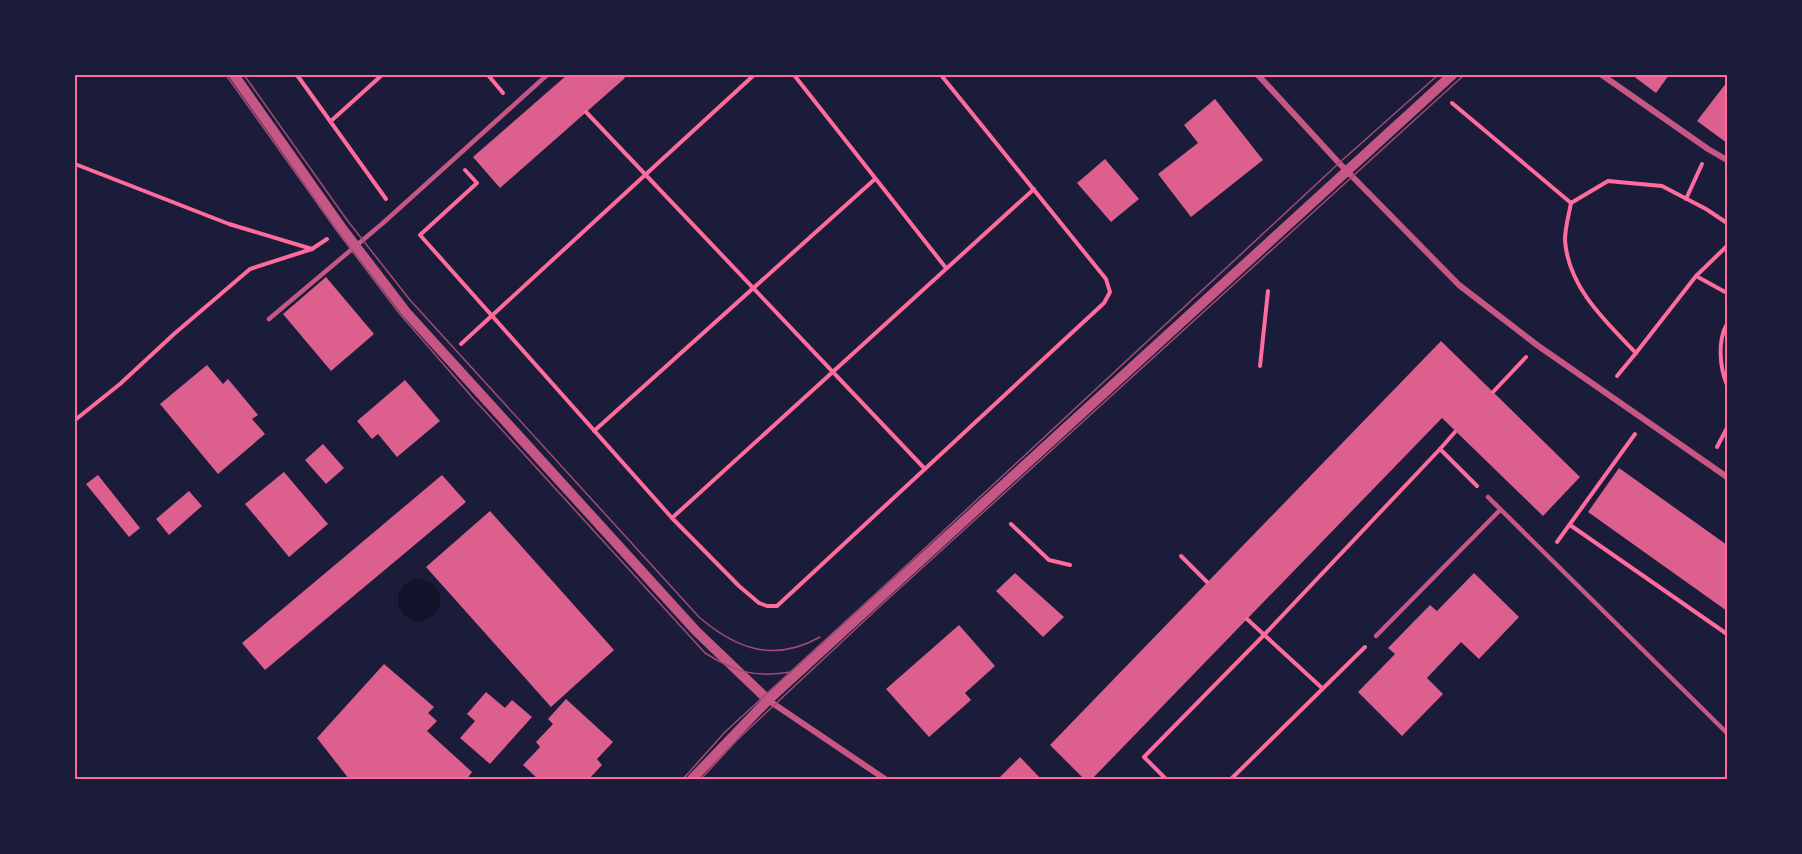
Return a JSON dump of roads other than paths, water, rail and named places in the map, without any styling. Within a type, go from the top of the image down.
[{"type":"street","points":[[234,75],[341,227],[406,312],[696,631],[768,700],[885,779]]},
{"type":"street","points":[[1258,75],[1346,171],[1459,285],[1537,345],[1727,477]]},
{"type":"street","points":[[692,779],[768,700],[1452,75]]},
{"type":"street","points":[[1602,75],[1727,160]]},
{"type":"lane","points":[[268,319],[395,212],[547,75]]},
{"type":"lane","points":[[1488,497],[1727,733]]},
{"type":"lane","points":[[1376,636],[1500,510]]},
{"type":"tram line","points":[[226,75],[337,231],[399,313],[472,397],[705,653],[726,665],[746,672],[756,674],[791,672]]},
{"type":"tram line","points":[[244,75],[347,220],[410,300],[699,617],[727,637],[756,649],[771,651],[787,649],[820,637]]},
{"type":"tram line","points":[[683,779],[725,732],[1339,163],[1438,75]]},
{"type":"tram line","points":[[701,779],[737,740],[878,608],[1464,75]]}]
